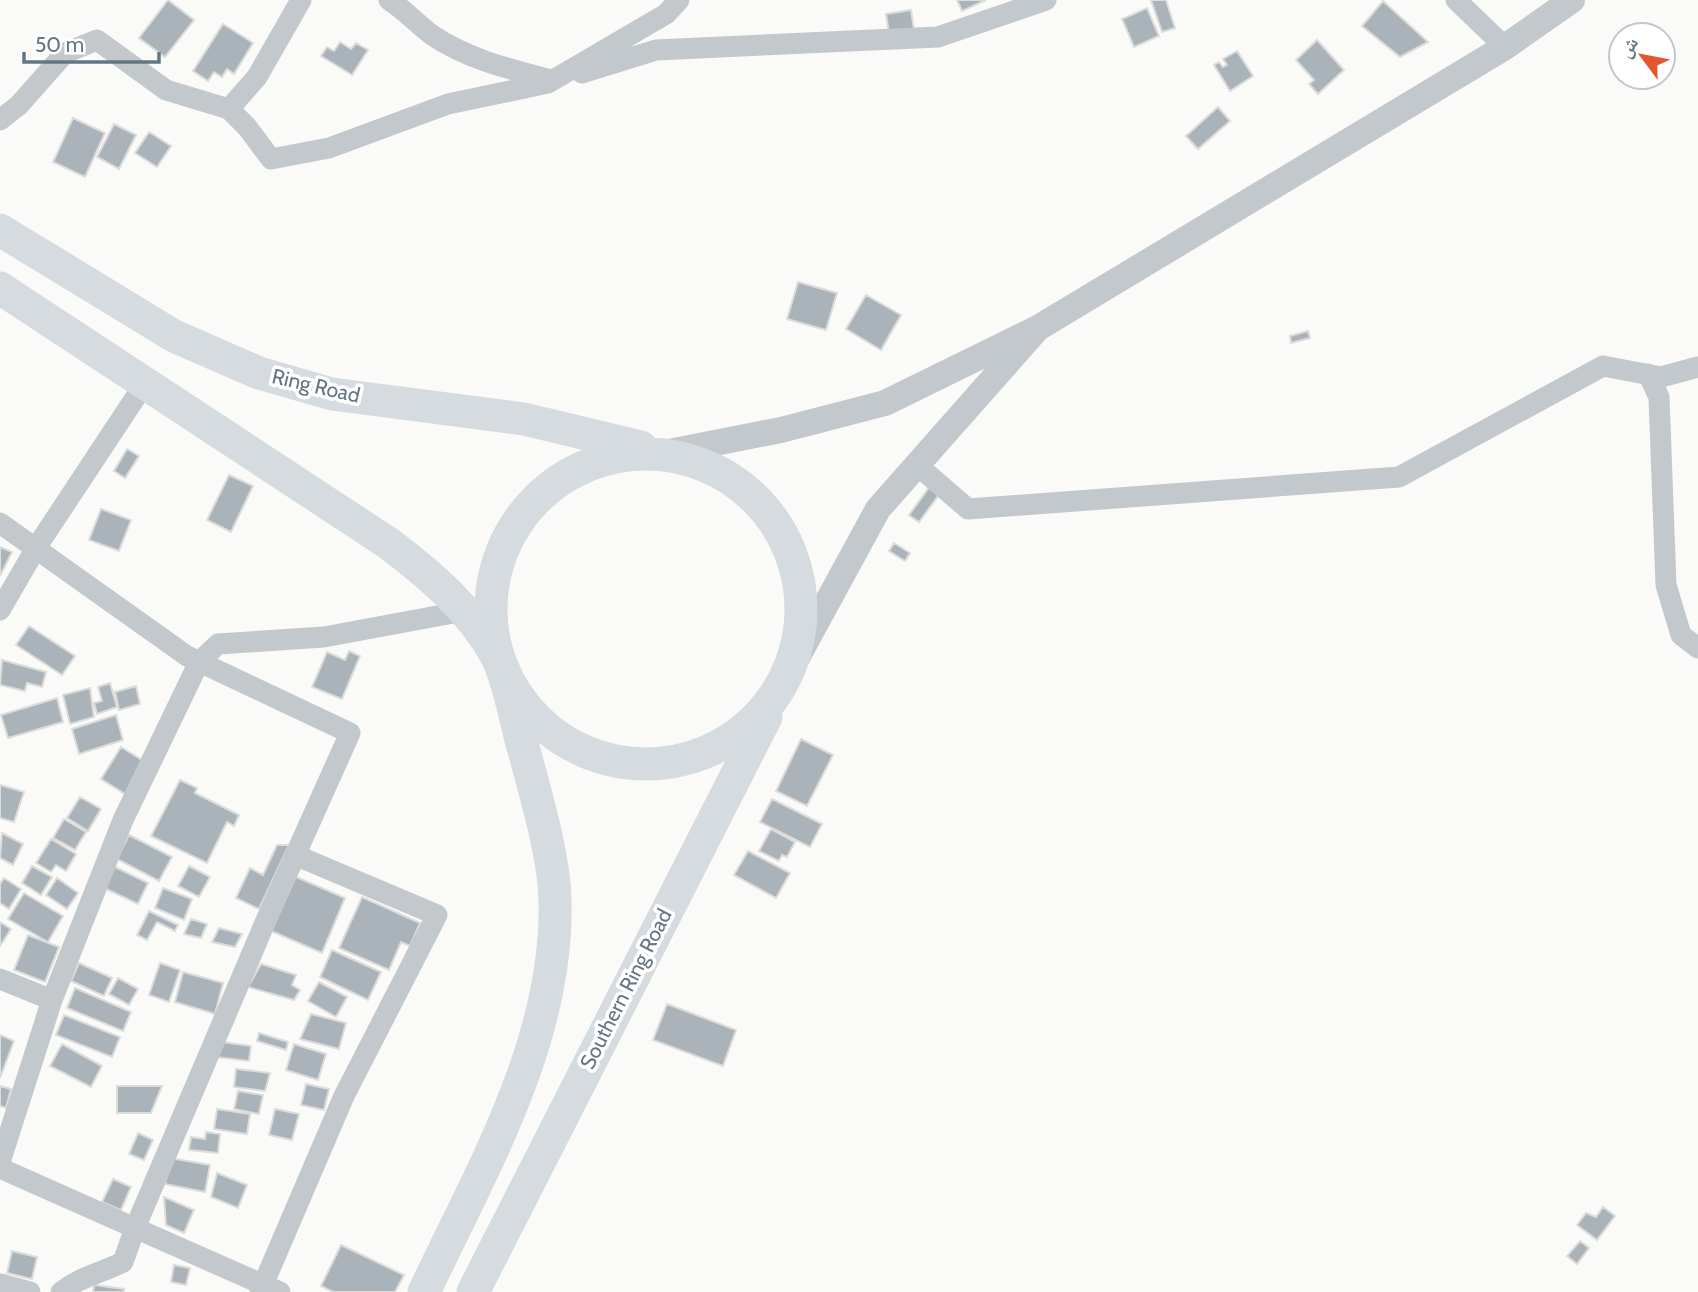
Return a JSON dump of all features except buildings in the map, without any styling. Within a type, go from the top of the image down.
[{"type":"main road","name":"Ring Road","points":[[0,230],[174,336],[259,373],[332,394],[524,419],[713,467],[756,496],[786,538],[802,587],[800,639],[781,687]]},
{"type":"main road","points":[[0,288],[388,542],[418,566],[464,611],[497,658],[521,704],[558,739],[604,760],[655,766],[705,754],[749,727],[781,687]]},
{"type":"main road","points":[[424,1292],[524,1077],[552,976],[555,897],[537,798],[497,658],[490,607],[499,556],[525,510],[564,476],[612,456],[664,453]]},
{"type":"main road","name":"Southern Ring Road","points":[[473,1292],[533,1169],[781,687]]},
{"type":"street","points":[[229,109],[257,78],[301,0]]},
{"type":"street","points":[[389,0],[432,35],[461,51],[550,82],[666,14],[679,0]]},
{"type":"street","points":[[0,120],[19,105],[65,53],[97,40],[166,90],[229,109],[247,127],[271,159],[329,148],[448,104],[550,82],[656,50],[938,37],[1046,0]]},
{"type":"street","points":[[1456,0],[1505,47]]},
{"type":"street","points":[[664,453],[781,430],[885,403],[1038,328],[1505,47],[1572,0]]},
{"type":"street","points":[[781,687],[878,509],[1038,328]]},
{"type":"street","points":[[917,465],[968,509],[1399,477],[1603,366],[1661,377],[1698,367]]},
{"type":"street","points":[[1648,374],[1660,397],[1666,585],[1681,635],[1698,648]]},
{"type":"street","points":[[0,610],[36,548],[145,383]]},
{"type":"street","points":[[0,523],[199,662],[350,733],[295,855],[135,1228],[123,1262],[96,1275],[83,1275],[61,1292]]},
{"type":"street","points":[[0,1161],[52,1000],[123,820],[199,662],[218,644],[324,637],[464,611]]},
{"type":"street","points":[[0,1168],[268,1290],[344,1096],[437,915],[295,855]]},
{"type":"street","points":[[0,979],[52,1000]]},
{"type":"street","points":[[0,1284],[30,1292]]}]
